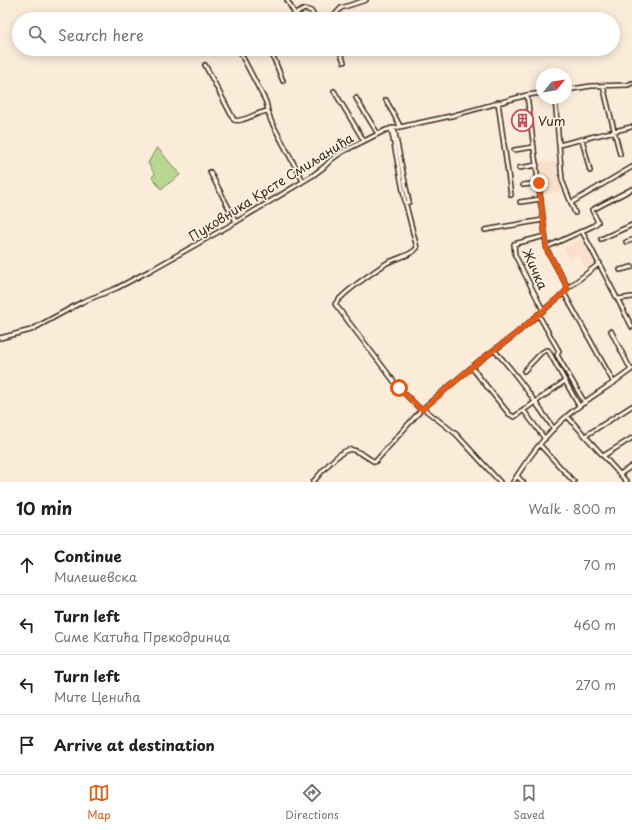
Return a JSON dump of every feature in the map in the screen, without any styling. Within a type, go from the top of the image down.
[{"type":"street","points":[[286,0],[294,12]]},
{"type":"street","points":[[337,12],[341,8],[366,0]]},
{"type":"street","points":[[299,12],[305,9],[312,12]]},
{"type":"street","points":[[242,56],[266,102],[271,121],[303,181]]},
{"type":"street","points":[[273,56],[284,81]]},
{"type":"street","points":[[342,56],[344,62]]},
{"type":"street","points":[[205,65],[234,120],[240,121],[256,114],[268,111]]},
{"type":"street","points":[[572,89],[628,85],[632,83]]},
{"type":"street","points":[[603,86],[620,154]]},
{"type":"street","points":[[334,91],[364,141]]},
{"type":"street","name":"Пуковника Крсте Смиљанића","points":[[0,338],[31,330],[82,302],[116,288],[236,222],[324,168],[337,155],[378,134],[400,126],[451,116],[498,102],[536,94]]},
{"type":"street","points":[[527,95],[547,250],[568,288]]},
{"type":"street","points":[[356,98],[378,134]]},
{"type":"street","points":[[386,100],[400,126]]},
{"type":"street","points":[[498,102],[509,171],[511,195]]},
{"type":"street","points":[[556,104],[562,180],[575,213]]},
{"type":"street","points":[[559,145],[631,127]]},
{"type":"street","points":[[393,128],[409,202],[405,203],[417,248],[413,252],[388,263],[361,282],[335,304],[399,388],[422,409],[440,420],[456,434],[500,482]]},
{"type":"street","points":[[582,139],[590,171]]},
{"type":"street","points":[[514,150],[534,147]]},
{"type":"street","points":[[519,168],[537,165]]},
{"type":"street","points":[[570,202],[632,167]]},
{"type":"street","points":[[210,172],[236,222]]},
{"type":"street","points":[[523,185],[539,183]]},
{"type":"street","points":[[547,247],[593,226],[598,222],[592,210],[632,189]]},
{"type":"street","points":[[520,202],[541,199]]},
{"type":"street","points":[[485,230],[543,220]]},
{"type":"street","points":[[601,239],[632,225]]},
{"type":"street","points":[[582,231],[632,327]]},
{"type":"street","name":"Жичка","points":[[543,310],[515,255],[514,244],[545,236]]},
{"type":"street","points":[[626,242],[632,240]]},
{"type":"street","points":[[313,482],[322,471],[345,450],[352,449],[375,462],[422,409],[512,337],[568,288],[600,263]]},
{"type":"street","points":[[620,270],[632,267]]},
{"type":"street","points":[[564,293],[614,382]]},
{"type":"street","points":[[618,299],[632,296]]},
{"type":"street","points":[[538,314],[559,351],[557,355],[585,403]]},
{"type":"street","points":[[513,482],[540,445],[567,416],[579,406],[632,370],[611,330]]},
{"type":"street","points":[[494,350],[505,361],[554,429]]},
{"type":"street","points":[[524,371],[541,353],[548,350],[579,406]]},
{"type":"street","points":[[472,368],[511,416],[515,417],[565,381]]},
{"type":"street","points":[[585,436],[632,406]]},
{"type":"street","points":[[524,411],[545,439]]},
{"type":"street","points":[[567,416],[627,482]]},
{"type":"street","points":[[603,456],[632,438]]},
{"type":"street","points":[[540,445],[574,482]]},
{"type":"street","points":[[620,474],[632,466]]},
{"type":"street","points":[[517,476],[523,482]]},
{"type":"shaded area","points":[[537,162],[557,162],[561,191],[541,195]]},
{"type":"shaded area","points":[[584,238],[597,262],[586,269],[578,255],[569,259],[564,248]]},
{"type":"green space","points":[[157,147],[180,175],[161,189],[152,177],[155,174],[148,163]]},
{"type":"place","name":"Vum","points":[[523,121]]},
{"type":"route","points":[[399,388],[422,410],[478,362],[512,337],[568,288],[547,250],[539,183]]}]
